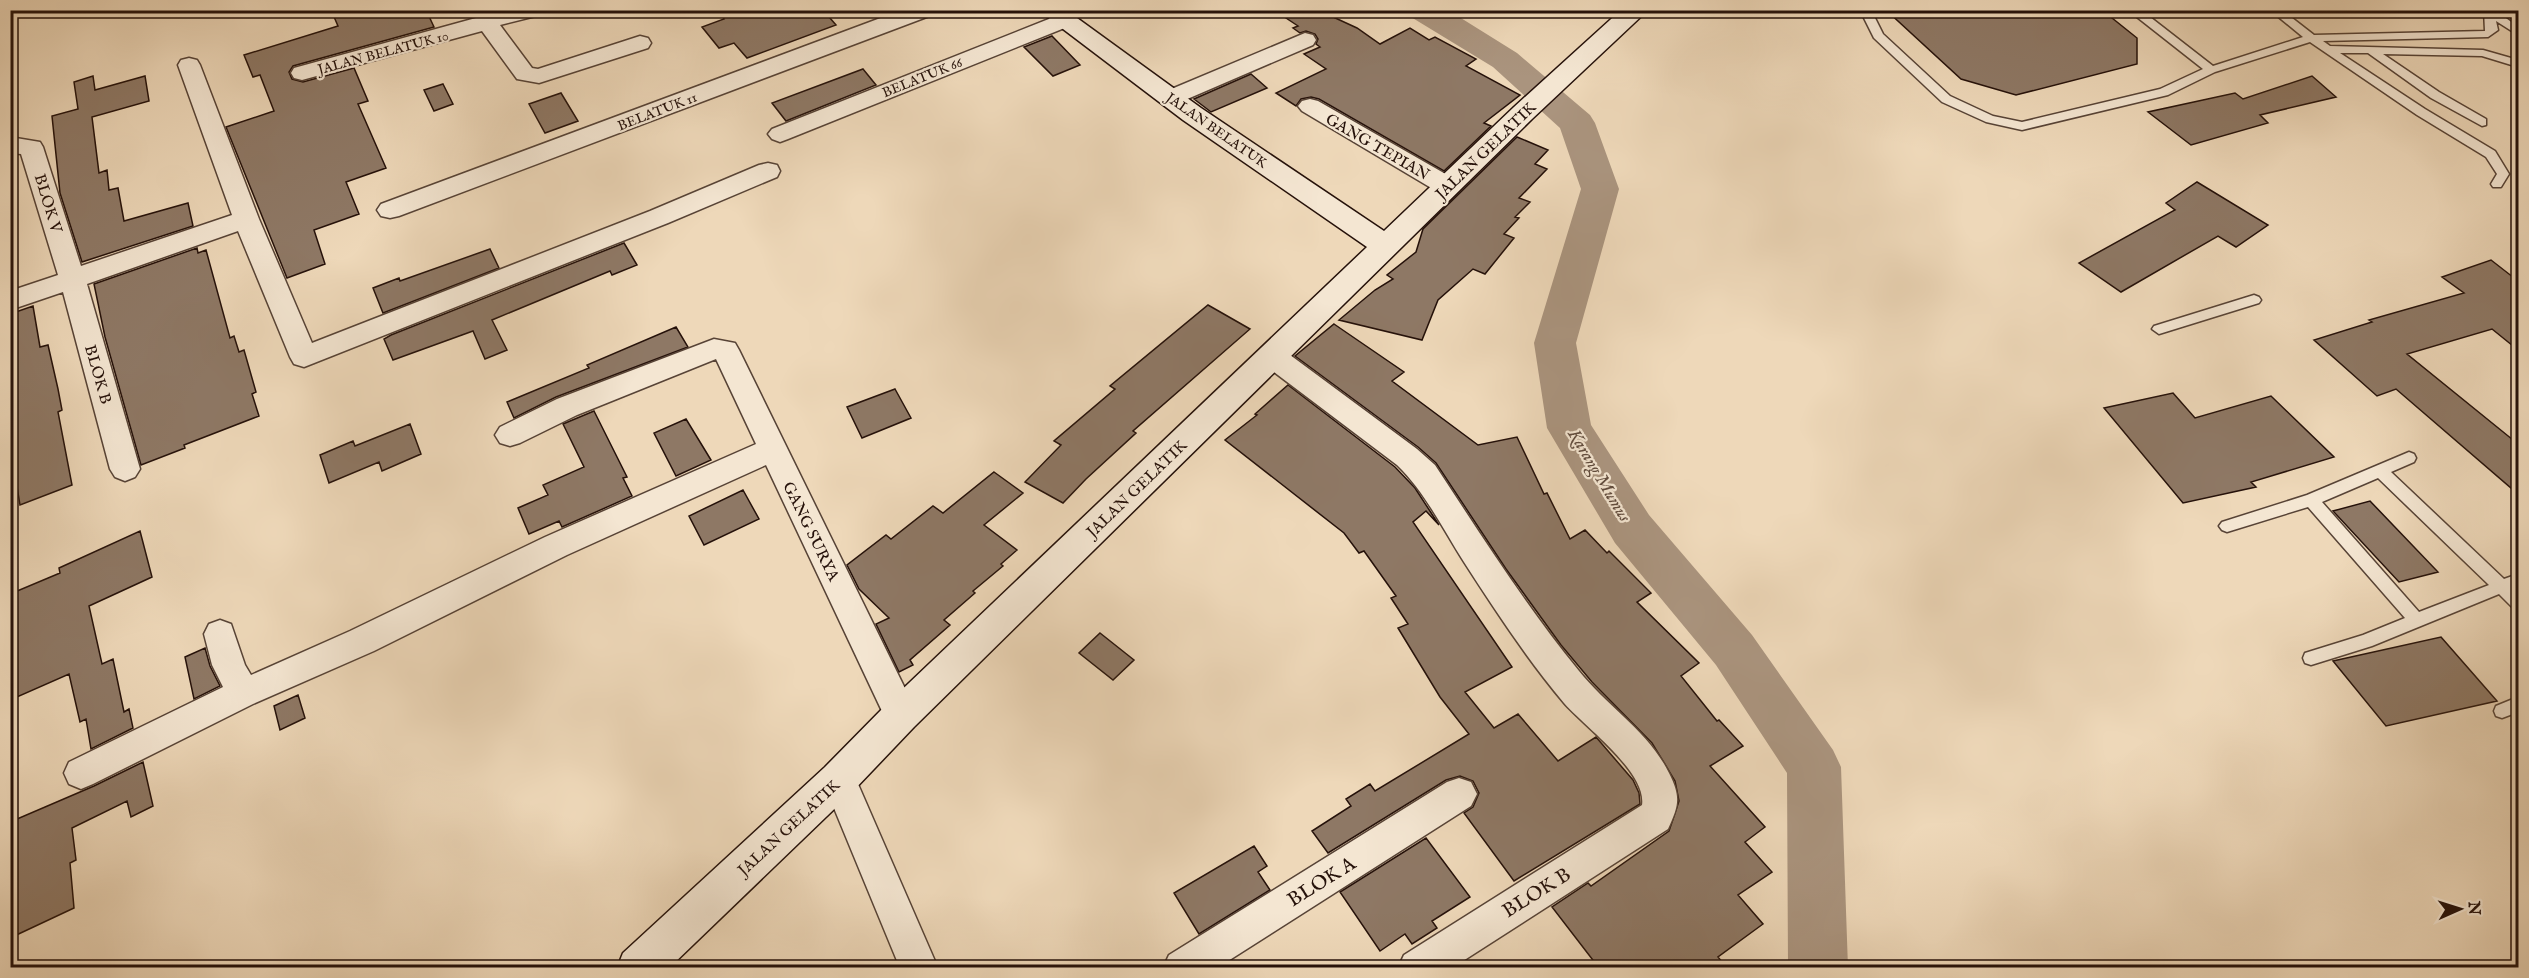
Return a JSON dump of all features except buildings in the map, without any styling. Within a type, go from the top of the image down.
[{"type":"street","name":"JALAN BELATUK 10","points":[[302,73],[488,24],[532,10]]},
{"type":"street","name":"BELATUK 11","points":[[390,210],[924,10]]},
{"type":"street","name":"JALAN GELATIK","points":[[638,968],[840,779],[901,715],[1447,186],[1635,10]]},
{"type":"street","name":"JALAN BELATUK","points":[[1057,15],[1170,98],[1386,246]]},
{"type":"street","name":"BELATUK 66","points":[[780,134],[1057,15]]},
{"type":"street","points":[[488,24],[525,75],[539,76],[640,43]]},
{"type":"street","points":[[1170,98],[1305,40]]},
{"type":"street","points":[[189,64],[246,219],[304,357],[659,218],[768,171]]},
{"type":"street","name":"GANG TEPIAN","points":[[1310,106],[1447,186]]},
{"type":"street","name":"BLOK V","points":[[10,145],[31,147],[72,278]]},
{"type":"street","points":[[10,301],[246,219]]},
{"type":"street","name":"BLOK B","points":[[72,278],[125,469]]},
{"type":"street","name":"GANG SURYA","points":[[510,435],[567,407],[714,349],[725,350],[901,715]]},
{"type":"street","name":"BLOK B","points":[[1272,356],[1407,457],[1424,474],[1516,615],[1570,686],[1641,761],[1654,778],[1661,806],[1655,818],[1418,968]]},
{"type":"street","points":[[81,773],[245,692],[362,641],[556,546],[773,449]]},
{"type":"street","points":[[220,634],[228,663],[245,692]]},
{"type":"street","points":[[840,779],[919,968]]},
{"type":"street","name":"BLOK A","points":[[1182,968],[1460,794]]},
{"type":"lane","points":[[1865,10],[1878,36],[1946,99],[1990,119],[2022,126],[2164,92],[2211,70],[2311,38],[2488,34],[2492,30],[2489,11]]},
{"type":"lane","points":[[2133,10],[2211,70]]},
{"type":"lane","points":[[2275,10],[2311,38],[2421,112],[2491,154],[2503,174],[2497,184]]},
{"type":"lane","points":[[2489,11],[2518,33]]},
{"type":"lane","points":[[2398,35],[2413,49]]},
{"type":"lane","points":[[2450,35],[2452,42],[2467,52]]},
{"type":"lane","points":[[2353,36],[2435,95],[2482,122]]},
{"type":"lane","points":[[2327,49],[2413,49],[2483,53],[2518,64]]},
{"type":"lane","points":[[2159,329],[2254,300]]},
{"type":"lane","points":[[2227,526],[2311,500],[2409,458]]},
{"type":"lane","points":[[2380,471],[2518,602]]},
{"type":"lane","points":[[2311,500],[2417,621]]},
{"type":"lane","points":[[2311,658],[2366,641],[2518,580]]},
{"type":"lane","points":[[2502,711],[2518,704]]},
{"type":"waterway","name":"Karang Mumus","points":[[1423,10],[1505,60],[1577,123],[1600,189],[1555,343],[1569,428],[1632,529],[1734,650],[1814,767],[1818,968]]}]
